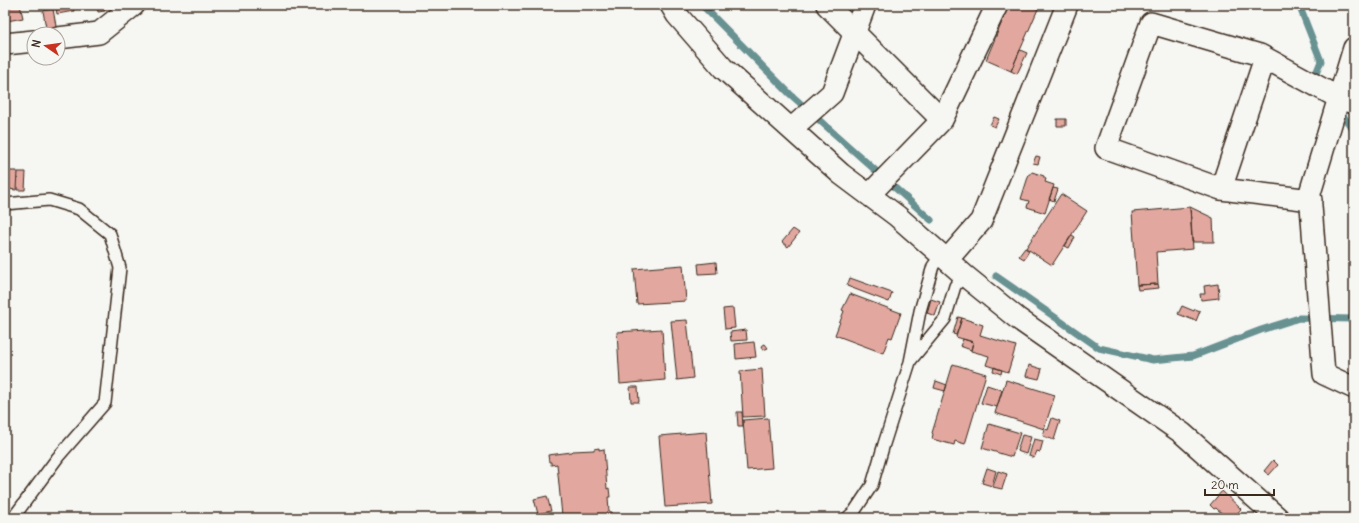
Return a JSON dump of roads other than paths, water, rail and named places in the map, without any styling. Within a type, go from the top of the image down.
[{"type":"street","points":[[66,37],[99,33],[134,5]]},
{"type":"street","points":[[671,5],[723,68],[841,174],[897,216],[964,275],[1017,318],[1182,433],[1278,518]]},
{"type":"street","points":[[828,5],[942,120]]},
{"type":"street","points":[[791,129],[832,92],[865,5]]},
{"type":"street","points":[[869,195],[942,120],[997,5]]},
{"type":"street","points":[[944,257],[981,221],[1067,5]]},
{"type":"street","points":[[1311,200],[1221,189],[1106,148],[1151,23],[1260,55],[1346,101]]},
{"type":"street","points":[[5,44],[26,42]]},
{"type":"street","points":[[1354,48],[1346,101],[1310,193],[1324,374],[1354,388]]},
{"type":"street","points":[[1221,189],[1266,58]]},
{"type":"lane","points":[[5,204],[50,200],[79,209],[110,234],[120,268],[105,403],[58,456],[13,518]]},
{"type":"lane","points":[[847,518],[854,512],[872,485],[910,362],[920,311],[933,266],[944,257]]},
{"type":"lane","points":[[910,362],[945,319],[955,286],[964,275]]},
{"type":"waterway","points":[[702,5],[790,94],[931,220]]},
{"type":"waterway","points":[[1299,5],[1321,61],[1315,76],[1318,80]]},
{"type":"waterway","points":[[1339,110],[1354,131]]},
{"type":"waterway","points":[[996,276],[1099,348],[1153,360],[1193,356],[1261,330],[1299,318],[1354,319]]}]
